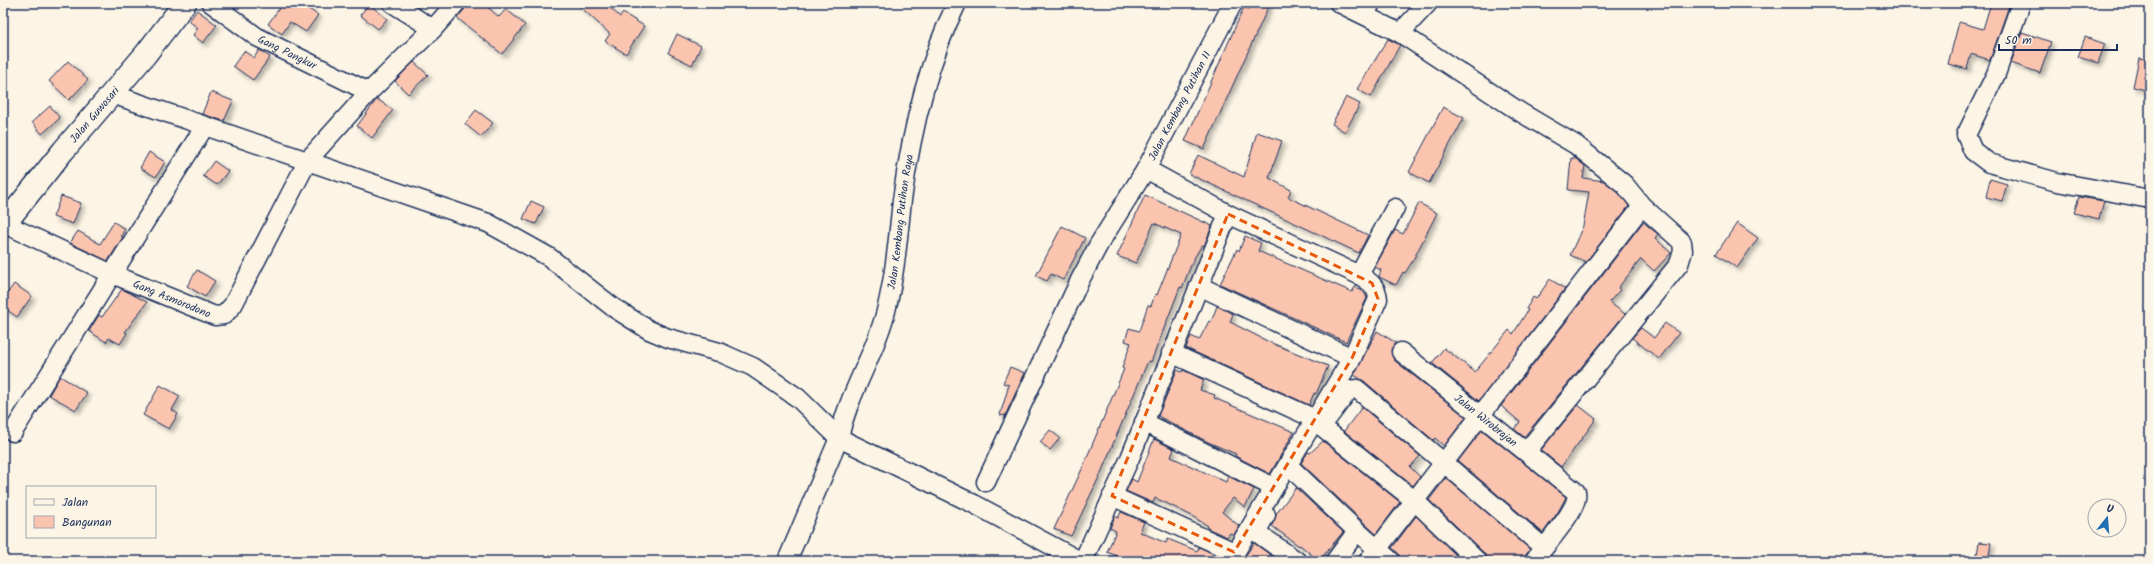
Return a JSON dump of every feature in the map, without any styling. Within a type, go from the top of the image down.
[{"type":"street","name":"Jalan Guwosari","points":[[4,225],[145,55],[185,3]]},
{"type":"street","name":"Gang Pangkur","points":[[211,3],[257,37],[369,92]]},
{"type":"street","points":[[392,3],[433,29]]},
{"type":"street","name":"Gang Asmorodono","points":[[4,225],[112,274],[215,316],[224,315],[233,305],[308,160],[369,92],[433,29],[456,3]]},
{"type":"street","name":"Jalan Kembang Putihan Raya","points":[[787,561],[839,438],[844,414],[875,343],[886,313],[892,284],[902,201],[914,133],[946,23],[957,3]]},
{"type":"street","name":"Jalan Kembang Putihan II","points":[[1233,3],[1146,169],[1228,214],[1360,275],[1372,283],[1377,290],[1378,299],[1352,358],[1318,423]]},
{"type":"street","points":[[1338,3],[1372,10],[1400,33],[1520,112],[1576,145],[1626,186],[1642,206],[1682,242],[1683,251],[1679,264],[1526,452]]},
{"type":"street","points":[[1400,33],[1428,3]]},
{"type":"street","points":[[2021,3],[1996,74],[1966,135],[1973,151],[1989,163],[2057,182],[2150,199]]},
{"type":"street","points":[[112,94],[488,223],[549,257],[614,308],[649,330],[668,338],[719,352],[753,367],[798,398],[839,438],[974,504],[1080,561]]},
{"type":"street","points":[[13,432],[205,126]]},
{"type":"street","points":[[986,482],[1080,280],[1099,244],[1146,169]]},
{"type":"street","points":[[1373,555],[1642,206]]},
{"type":"street","points":[[1360,275],[1396,208]]},
{"type":"street","points":[[1084,561],[1144,422],[1228,214]]},
{"type":"street","points":[[1199,286],[1352,358]]},
{"type":"street","name":"Jalan Wirobrajan","points":[[1401,352],[1576,492],[1576,502],[1539,554]]},
{"type":"street","points":[[1171,353],[1318,423],[1414,500],[1477,561]]},
{"type":"street","points":[[1112,496],[1232,556],[1274,487],[1318,423],[1349,390],[1357,389],[1444,463],[1539,554]]},
{"type":"street","points":[[1144,422],[1274,487]]},
{"type":"street","points":[[1297,561],[1256,532],[1293,470],[1318,423]]},
{"type":"street","points":[[1293,470],[1357,531],[1373,555],[1391,561]]},
{"type":"street","points":[[1335,561],[1357,531]]},
{"type":"highlighted area","points":[[1228,214],[1372,283],[1378,299],[1352,358],[1234,552],[1112,496]]},
{"type":"building","points":[[283,3],[293,3],[302,9],[304,6],[318,15],[306,32],[290,22],[282,34],[268,24]]},
{"type":"building","points":[[466,3],[483,3],[499,17],[506,9],[525,25],[502,54],[457,18],[464,10]]},
{"type":"building","points":[[576,3],[605,3],[620,17],[623,13],[644,26],[626,54],[605,41],[610,34]]},
{"type":"building","points":[[1251,3],[1270,3],[1204,149],[1185,141],[1244,7],[1249,9]]},
{"type":"building","points":[[1991,3],[2010,3],[1990,60],[1971,54],[1967,69],[1948,64],[1959,22],[1983,29]]},
{"type":"building","points":[[369,4],[387,19],[378,29],[360,15]]},
{"type":"building","points":[[197,10],[217,25],[203,43],[193,35],[198,28],[189,21]]},
{"type":"building","points":[[2022,32],[2051,42],[2040,73],[2011,63]]},
{"type":"building","points":[[677,34],[701,46],[692,65],[668,53]]},
{"type":"building","points":[[2085,37],[2105,44],[2098,63],[2078,57]]},
{"type":"building","points":[[1388,39],[1400,45],[1371,97],[1357,89]]},
{"type":"building","points":[[259,50],[270,57],[253,80],[233,66],[244,51],[254,58]]},
{"type":"building","points":[[2139,58],[2150,60],[2150,91],[2133,87]]},
{"type":"building","points":[[68,61],[88,80],[69,100],[49,81]]},
{"type":"building","points":[[414,62],[428,75],[408,94],[395,81]]},
{"type":"building","points":[[211,92],[233,101],[224,121],[202,114]]},
{"type":"building","points":[[1346,97],[1360,104],[1345,132],[1332,124]]},
{"type":"building","points":[[377,99],[393,110],[372,138],[357,126]]},
{"type":"building","points":[[50,106],[60,118],[42,134],[32,122]]},
{"type":"building","points":[[1443,107],[1464,118],[1429,183],[1409,172]]},
{"type":"building","points":[[476,110],[493,123],[481,137],[465,124]]},
{"type":"building","points":[[1257,132],[1282,141],[1269,178],[1291,190],[1288,197],[1368,235],[1359,253],[1189,174],[1198,155],[1244,177]]},
{"type":"building","points":[[149,152],[165,162],[156,177],[140,168]]},
{"type":"building","points":[[1571,158],[1576,159],[1585,166],[1583,178],[1604,181],[1618,192],[1629,206],[1586,262],[1570,255],[1583,226],[1589,192],[1568,190]]},
{"type":"building","points":[[214,161],[228,171],[217,185],[203,176]]},
{"type":"building","points":[[1990,179],[2007,184],[2002,201],[1986,197]]},
{"type":"building","points":[[1145,195],[1212,226],[1204,246],[1202,245],[1193,260],[1182,288],[1180,287],[1151,362],[1148,361],[1100,475],[1071,536],[1054,529],[1082,469],[1124,369],[1122,368],[1131,343],[1125,341],[1129,328],[1139,331],[1148,305],[1151,306],[1155,294],[1157,295],[1181,235],[1154,223],[1136,263],[1117,256]]},
{"type":"building","points":[[61,196],[81,203],[73,224],[53,217]]},
{"type":"building","points":[[2079,197],[2104,201],[2099,219],[2074,213]]},
{"type":"building","points":[[531,201],[544,207],[536,224],[523,219]]},
{"type":"building","points":[[1419,203],[1437,213],[1412,262],[1405,273],[1403,272],[1396,285],[1379,277],[1381,270],[1375,267],[1395,230],[1403,234]]},
{"type":"building","points":[[114,222],[125,229],[121,236],[123,237],[108,261],[70,243],[78,231],[100,244]]},
{"type":"building","points":[[1643,222],[1658,234],[1655,238],[1671,253],[1654,271],[1641,259],[1618,288],[1620,290],[1609,302],[1625,314],[1524,437],[1514,429],[1520,422],[1501,406]]},
{"type":"building","points":[[1737,223],[1758,238],[1737,268],[1716,254]]},
{"type":"building","points":[[1062,226],[1085,238],[1063,280],[1051,274],[1047,281],[1036,276]]},
{"type":"building","points":[[1245,236],[1261,243],[1258,251],[1352,292],[1355,287],[1364,292],[1367,298],[1346,342],[1220,284],[1237,249],[1239,251]]},
{"type":"building","points":[[197,270],[215,281],[205,297],[187,286]]},
{"type":"building","points":[[1550,279],[1565,289],[1479,401],[1432,363],[1444,348],[1475,372],[1509,330],[1513,334],[1528,310],[1526,309],[1533,297],[1536,299]]},
{"type":"building","points":[[14,284],[32,296],[17,317],[3,307],[3,299]]},
{"type":"building","points":[[122,289],[147,302],[125,332],[127,333],[120,344],[109,338],[106,342],[89,331],[99,315],[102,317]]},
{"type":"building","points":[[1217,306],[1233,314],[1230,322],[1269,342],[1328,366],[1316,394],[1314,393],[1309,405],[1186,348],[1191,336],[1199,340],[1209,321],[1211,322]]},
{"type":"building","points":[[1665,323],[1679,333],[1659,359],[1632,338],[1641,328],[1654,338]]},
{"type":"building","points":[[1377,331],[1396,343],[1391,351],[1394,360],[1466,417],[1444,446],[1435,438],[1433,440],[1364,381],[1354,375]]},
{"type":"building","points":[[1010,367],[1025,373],[1005,416],[1000,415],[1009,385],[1003,383]]},
{"type":"building","points":[[1177,370],[1182,372],[1183,370],[1204,380],[1200,390],[1215,395],[1214,398],[1294,432],[1270,474],[1235,456],[1236,454],[1208,442],[1158,416]]},
{"type":"building","points":[[60,376],[87,393],[76,410],[49,395]]},
{"type":"building","points":[[160,385],[180,396],[172,410],[178,414],[169,429],[143,415]]},
{"type":"building","points":[[1578,405],[1596,419],[1561,467],[1541,450]]},
{"type":"building","points":[[1362,407],[1420,456],[1410,467],[1420,477],[1413,486],[1344,431]]},
{"type":"building","points":[[1050,430],[1060,438],[1050,450],[1040,442]]},
{"type":"building","points":[[1482,430],[1566,497],[1558,512],[1543,533],[1458,461]]},
{"type":"building","points":[[1154,439],[1174,449],[1171,457],[1226,482],[1228,476],[1254,489],[1245,507],[1233,498],[1222,512],[1239,526],[1234,535],[1230,533],[1227,537],[1207,528],[1208,526],[1192,516],[1166,503],[1155,498],[1153,503],[1126,491],[1132,479],[1137,482]]},
{"type":"building","points":[[1323,441],[1400,502],[1376,534],[1301,463],[1308,452],[1310,453]]},
{"type":"building","points":[[1446,478],[1530,549],[1524,561],[1487,561],[1484,553],[1429,500]]},
{"type":"building","points":[[1296,488],[1343,532],[1319,561],[1300,545],[1299,546],[1272,526],[1276,514]]},
{"type":"building","points":[[1121,512],[1144,522],[1140,532],[1166,543],[1168,539],[1197,551],[1199,547],[1218,556],[1216,559],[1220,561],[1120,561],[1122,558],[1107,552],[1116,531],[1110,528],[1115,516],[1118,518]]},
{"type":"building","points":[[1416,516],[1462,561],[1401,561],[1398,553],[1392,548]]},
{"type":"building","points":[[1979,542],[1991,543],[1988,561],[1976,561]]},
{"type":"building","points":[[1254,543],[1279,561],[1242,561]]}]
